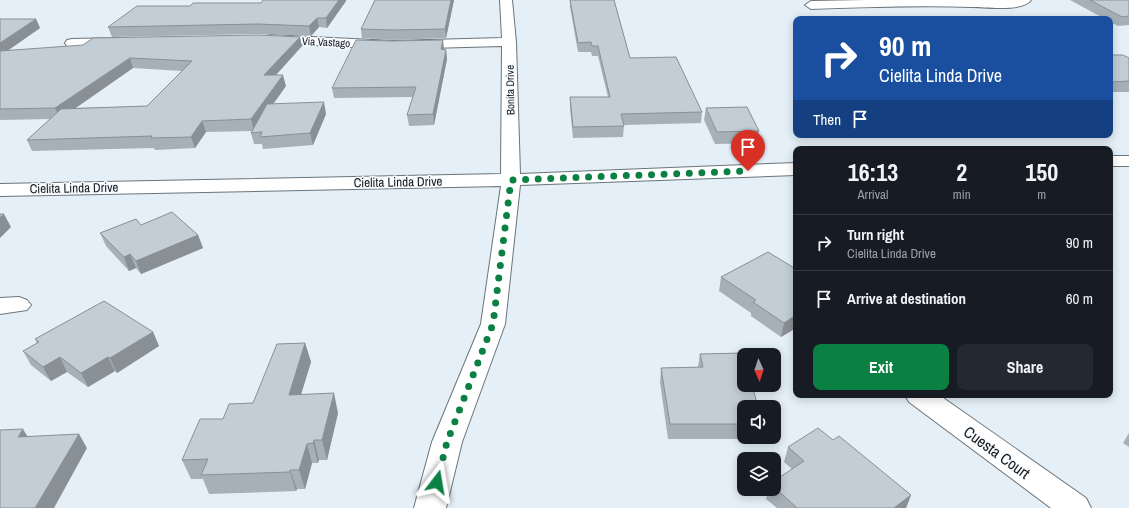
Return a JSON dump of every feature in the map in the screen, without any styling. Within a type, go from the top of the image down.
[{"type":"street","name":"Bonita Drive","points":[[430,508],[447,442],[493,324],[511,180],[509,42],[506,0]]},
{"type":"street","points":[[811,5],[930,2],[1015,4],[1025,0]]},
{"type":"street","name":"Via Vastago","points":[[260,39],[393,45],[509,42]]},
{"type":"street","points":[[72,43],[127,42]]},
{"type":"street","points":[[1113,161],[1129,161]]},
{"type":"street","name":"Cielita Linda Drive","points":[[0,190],[511,180],[793,170]]},
{"type":"street","name":"Cuesta Court","points":[[923,398],[1075,508]]},
{"type":"building","points":[[263,0],[339,0],[326,18],[317,18],[309,26],[258,24],[108,27],[137,6],[190,6],[193,3],[261,3]]},
{"type":"building","points":[[375,0],[451,0],[445,29],[361,29]]},
{"type":"building","points":[[570,0],[614,0],[630,58],[676,57],[702,112],[621,114],[624,126],[573,127],[570,97],[610,97],[598,46],[592,46],[591,42],[578,43]]},
{"type":"building","points":[[1090,0],[1129,0],[1129,16],[1122,17]]},
{"type":"building","points":[[0,19],[36,19],[0,43]]},
{"type":"building","points":[[258,35],[300,37],[264,75],[283,75],[251,119],[202,121],[191,137],[151,138],[152,136],[27,140],[61,109],[147,106],[192,61],[130,58],[55,108],[0,109],[0,51],[83,45],[93,38]]},
{"type":"building","points":[[356,40],[443,40],[441,49],[446,50],[433,114],[407,115],[416,87],[332,88]]},
{"type":"building","points":[[1113,55],[1123,55],[1129,58],[1129,81],[1113,82]]},
{"type":"building","points":[[324,102],[310,133],[260,137],[262,132],[251,133],[267,104]]},
{"type":"building","points":[[747,107],[759,131],[717,132],[706,108]]},
{"type":"building","points":[[172,212],[198,235],[136,261],[130,254],[124,257],[100,233],[136,219],[141,225]]},
{"type":"building","points":[[768,252],[793,267],[793,317],[784,323],[753,302],[756,300],[721,277]]},
{"type":"building","points":[[104,301],[153,332],[110,358],[108,357],[81,373],[60,357],[43,367],[23,351],[39,342],[35,339]]},
{"type":"building","points":[[305,343],[289,395],[334,393],[322,440],[314,440],[313,443],[307,444],[299,470],[290,470],[290,472],[201,475],[208,459],[182,460],[200,419],[223,419],[229,404],[253,403],[277,344]]},
{"type":"building","points":[[737,353],[737,392],[754,392],[756,400],[737,400],[737,424],[670,424],[661,368],[703,367],[700,354]]},
{"type":"building","points":[[818,428],[833,440],[839,436],[911,495],[894,508],[796,508],[781,493],[781,476],[804,461],[788,447]]},
{"type":"building","points":[[23,429],[18,437],[79,434],[35,508],[0,508],[0,430]]},
{"type":"route","points":[[437,482],[447,442],[493,324],[511,180],[748,171]]}]
